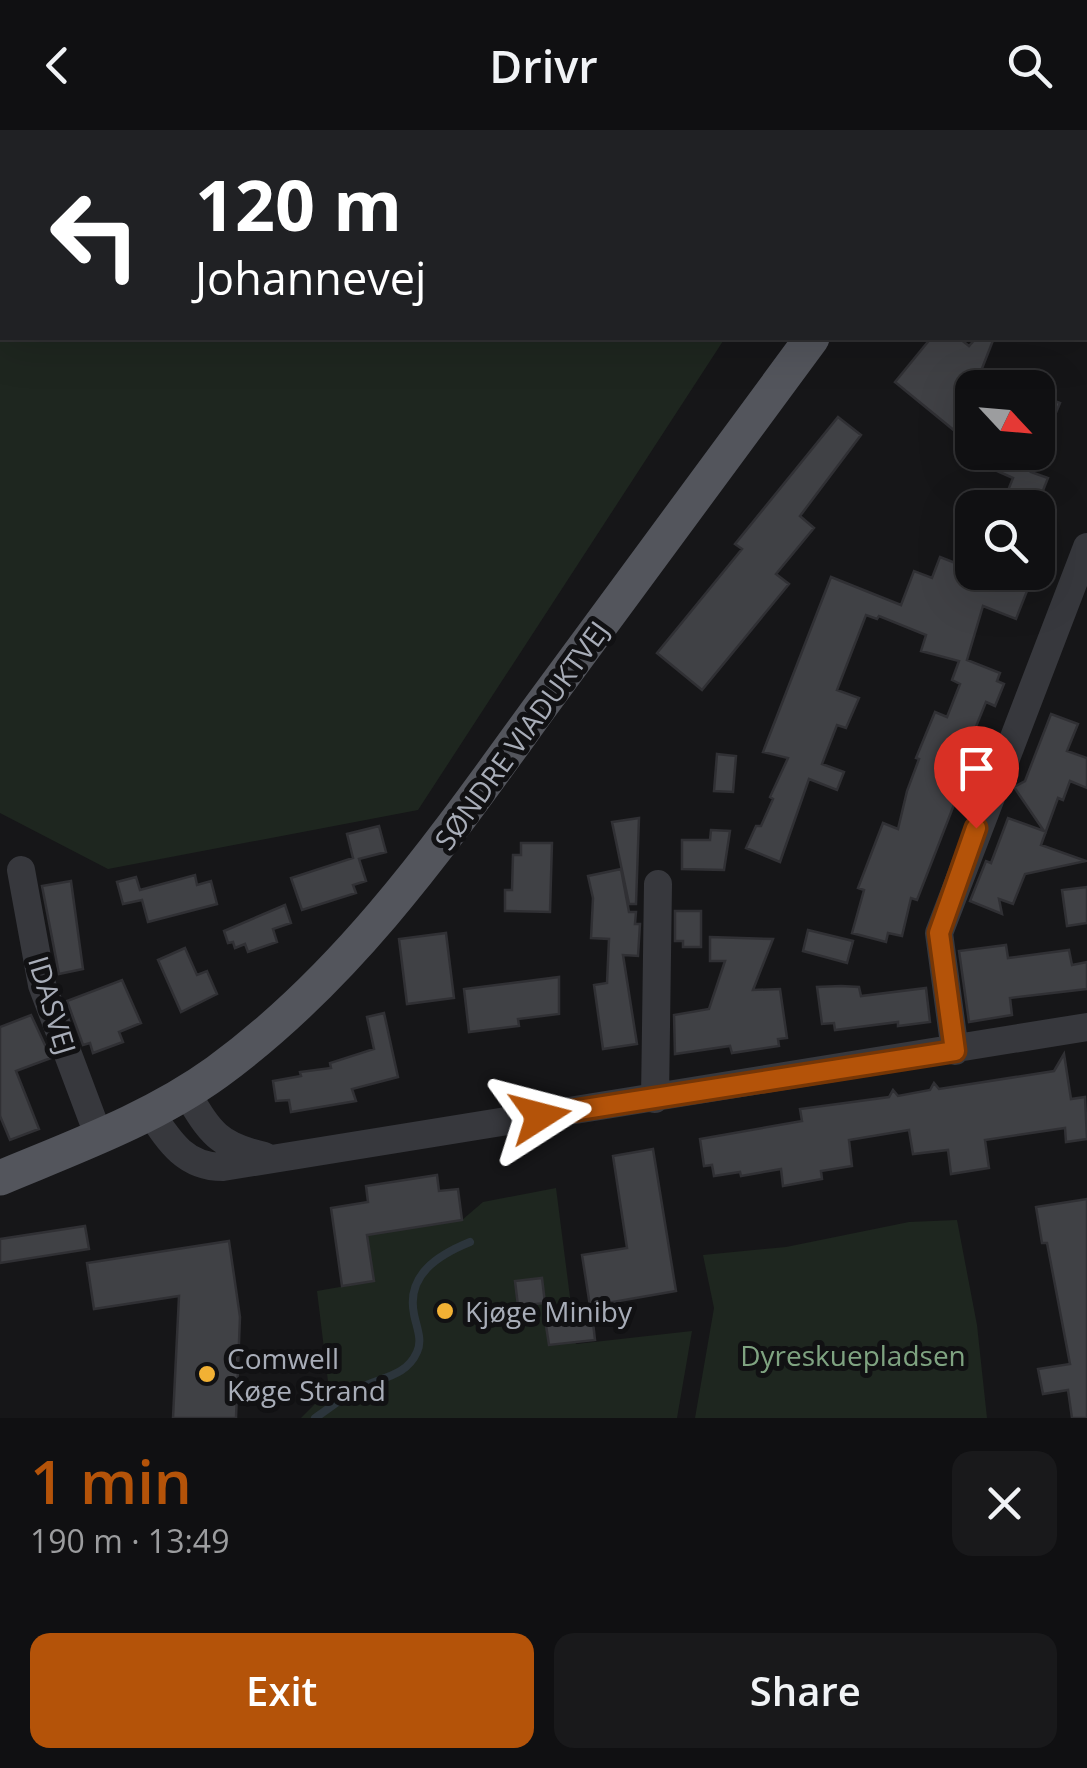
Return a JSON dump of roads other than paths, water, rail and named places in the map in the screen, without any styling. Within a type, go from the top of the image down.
[{"type":"main road","name":"SØNDRE VIADUKTVEJ","points":[[0,1178],[99,1137],[186,1092],[260,1038],[314,990],[423,868],[811,340]]},
{"type":"street","points":[[955,1051],[939,933],[1087,547]]},
{"type":"street","name":"IDASVEJ","points":[[20,870],[42,985],[99,1137]]},
{"type":"street","points":[[655,1098],[658,884]]},
{"type":"street","points":[[150,1112],[172,1146],[206,1167],[223,1167],[1087,1028]]},
{"type":"street","points":[[186,1092],[221,1142],[270,1157]]},
{"type":"waterway","points":[[315,1418],[354,1391],[406,1367],[419,1343],[413,1300],[420,1278],[436,1260],[470,1242]]},
{"type":"place","name":"Kjøge Miniby","points":[[445,1311]]},
{"type":"place","name":"Comwell Køge Strand","points":[[207,1374]]},
{"type":"park label","name":"Dyreskuepladsen","points":[[853,1355]]}]
